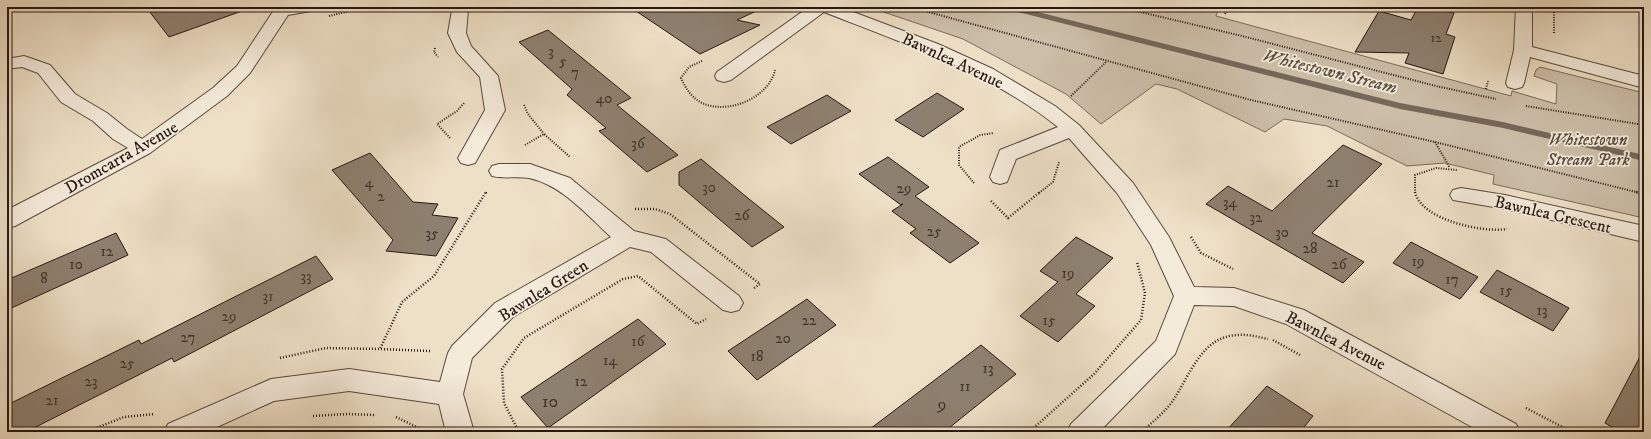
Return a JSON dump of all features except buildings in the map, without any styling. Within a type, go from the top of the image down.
[{"type":"street","points":[[281,9],[305,7]]},
{"type":"street","points":[[459,7],[460,10],[457,33],[463,48],[489,76],[495,110],[468,158]]},
{"type":"street","points":[[724,76],[820,7]]},
{"type":"street","name":"Bawnlea Avenue","points":[[825,7],[932,48],[986,73],[1048,110],[1072,129],[1125,188],[1161,243],[1186,296],[1234,296],[1295,316],[1506,432]]},
{"type":"street","points":[[1515,83],[1523,50],[1524,7]]},
{"type":"street","name":"Dromcarra Avenue","points":[[7,220],[143,148],[220,92],[244,69],[281,9]]},
{"type":"street","points":[[1523,50],[1644,82]]},
{"type":"street","points":[[7,64],[24,61],[44,69],[68,98],[100,117],[120,134],[143,148]]},
{"type":"street","points":[[1000,177],[1007,155],[1072,129]]},
{"type":"street","points":[[498,171],[530,172],[563,183],[627,238],[658,245],[731,303]]},
{"type":"street","name":"Bawnlea Crescent","points":[[1461,195],[1505,202],[1644,234]]},
{"type":"street","name":"Bawnlea Green","points":[[460,432],[450,394],[460,353],[504,310],[627,238]]},
{"type":"street","points":[[1081,432],[1166,347],[1186,296]]},
{"type":"street","points":[[178,432],[271,390],[349,380],[450,394]]},
{"type":"path","points":[[910,7],[1251,100],[1435,142],[1644,194]]},
{"type":"path","points":[[1119,7],[1242,36],[1436,86],[1503,101]]},
{"type":"path","points":[[1225,14],[1230,7]]},
{"type":"path","points":[[435,46],[434,52],[439,58]]},
{"type":"path","points":[[709,58],[689,67],[682,78],[687,92],[698,102],[716,107],[738,103],[762,92],[774,76],[776,66]]},
{"type":"path","points":[[1068,97],[1106,61]]},
{"type":"path","points":[[468,99],[457,111],[437,124],[468,158]]},
{"type":"path","points":[[1525,106],[1644,125]]},
{"type":"path","points":[[976,185],[959,165],[960,147],[980,135],[1000,132]]},
{"type":"path","points":[[1435,142],[1450,168]]},
{"type":"path","points":[[989,199],[1008,218],[1053,182],[1058,162],[1062,160]]},
{"type":"path","points":[[433,351],[380,349],[402,302],[434,276],[486,192],[494,192]]},
{"type":"path","points":[[1190,235],[1201,253],[1235,270]]},
{"type":"path","points":[[1029,432],[1094,374],[1141,320],[1145,293],[1136,256]]},
{"type":"path","points":[[1142,432],[1172,402],[1200,356],[1214,341],[1232,335],[1249,335],[1270,339],[1307,358]]},
{"type":"path","points":[[1524,407],[1572,432]]},
{"type":"path","points":[[307,416],[347,414],[377,415]]},
{"type":"path","points":[[392,415],[423,430],[423,432]]},
{"type":"green space","name":"Whitestown Stream Park","points":[[869,7],[1219,7],[1216,16],[1511,96],[1512,91],[1556,104],[1557,84],[1534,76],[1536,70],[1540,67],[1644,93],[1644,218],[1493,184],[1494,175],[1445,163],[1407,166],[1327,126],[1284,119],[1265,132],[1177,89],[1156,84],[1101,124],[1066,94],[963,39]]},
{"type":"waterway","name":"Whitestown Stream","points":[[1009,7],[1400,106],[1503,125],[1644,158]]}]
